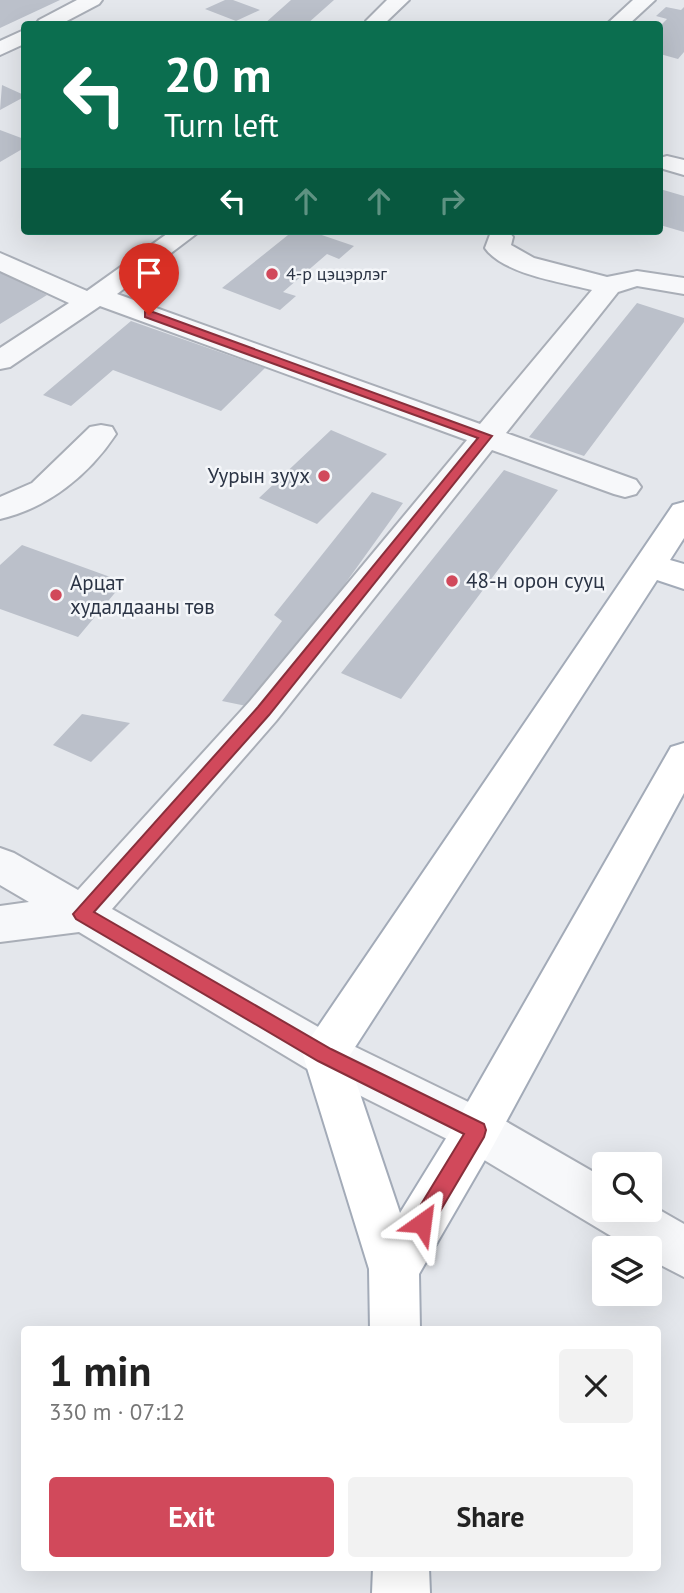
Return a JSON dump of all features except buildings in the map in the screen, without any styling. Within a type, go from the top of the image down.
[{"type":"main road","points":[[395,1326],[394,1269],[325,1055],[667,571],[684,513]]},
{"type":"main road","points":[[394,1269],[477,1130],[684,758]]},
{"type":"main road","points":[[401,1571],[401,1593]]},
{"type":"street","points":[[53,21],[92,0]]},
{"type":"street","points":[[376,21],[398,0]]},
{"type":"street","points":[[620,21],[645,0]]},
{"type":"street","points":[[0,49],[21,38]]},
{"type":"street","points":[[0,361],[93,299],[181,235]]},
{"type":"street","points":[[500,237],[498,248],[525,264],[609,286]]},
{"type":"street","points":[[0,261],[93,299],[625,487]]},
{"type":"street","points":[[0,925],[82,914],[263,711],[609,286],[625,278],[640,277],[684,286]]},
{"type":"street","points":[[0,508],[16,506],[57,479],[101,434]]},
{"type":"street","points":[[0,865],[325,1055],[477,1130],[592,1198]]},
{"type":"street","points":[[634,1222],[684,1252]]},
{"type":"place","name":"4-р цэцэрлэг","points":[[272,274]]},
{"type":"place","name":"Уурын зуух","points":[[324,476]]},
{"type":"place","name":"48-н орон сууц","points":[[452,581]]},
{"type":"place","name":"Арцат худалдааны төв","points":[[56,595]]},
{"type":"route","points":[[149,315],[486,436],[263,711],[82,914],[325,1055],[477,1130],[422,1223]]}]
